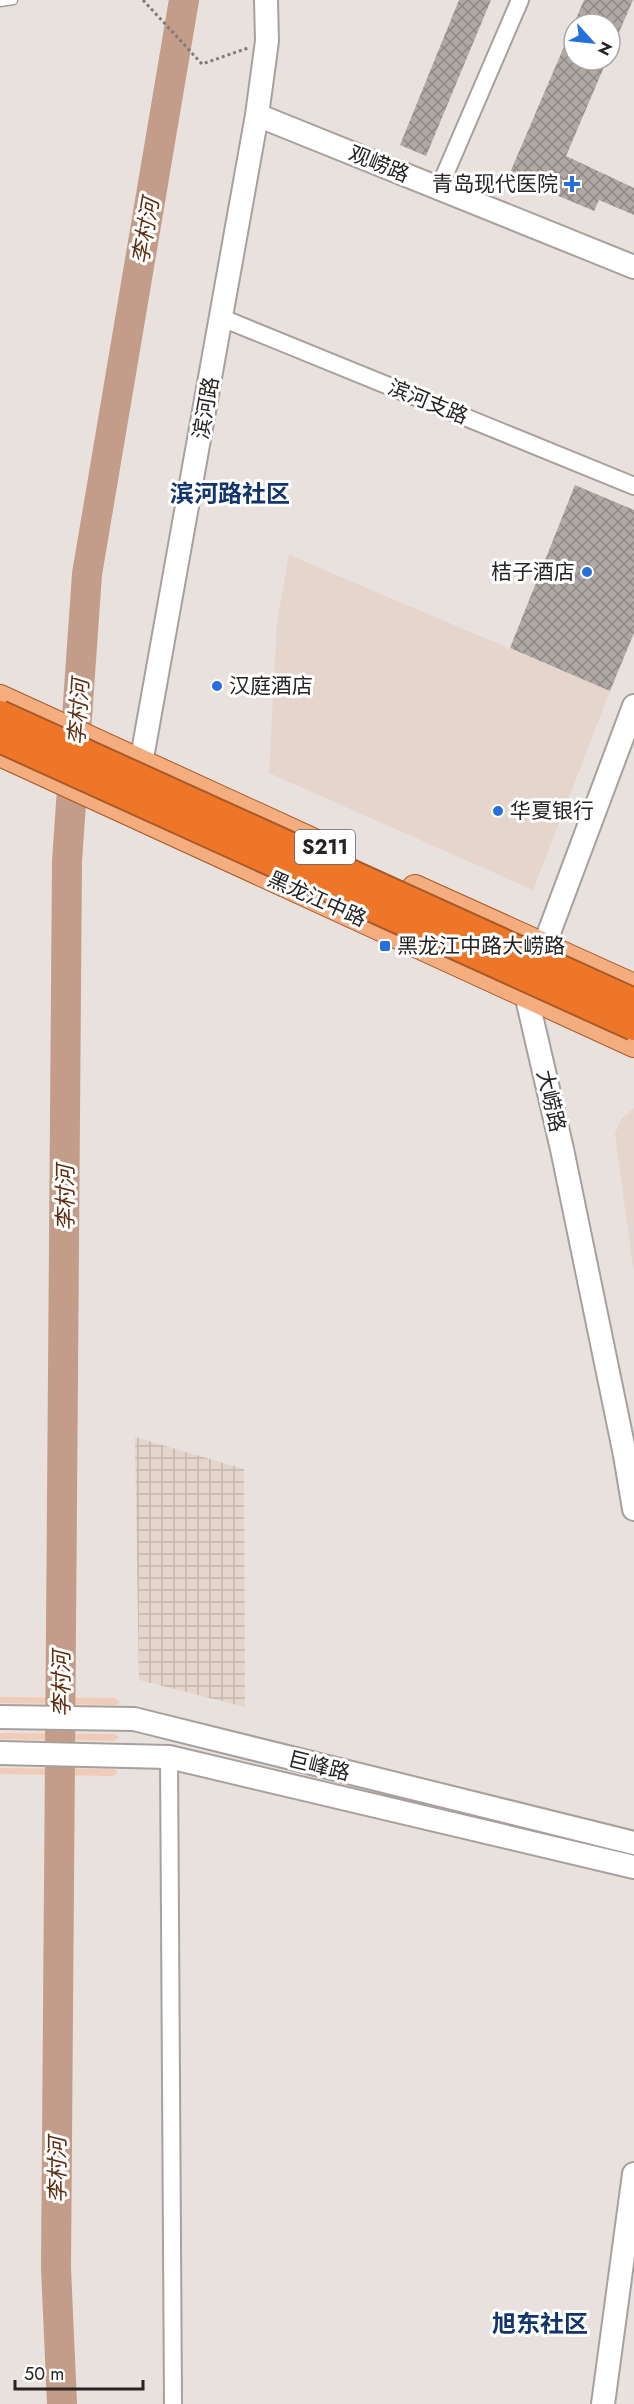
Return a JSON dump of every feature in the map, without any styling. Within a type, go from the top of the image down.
[{"type":"highway","name":"黑龙江中路","points":[[0,715],[634,1003]]},
{"type":"highway","name":"黑龙江中路","points":[[0,738],[634,1026]]},
{"type":"main road","name":"S211","points":[[0,698],[634,987]]},
{"type":"main road","name":"黑龙江中路","points":[[0,753],[634,1044]]},
{"type":"street","name":"滨河路","points":[[131,814],[257,115],[267,41],[266,0]]},
{"type":"street","points":[[439,188],[520,0]]},
{"type":"street","name":"观崂路","points":[[257,115],[634,267]]},
{"type":"street","name":"滨河支路","points":[[222,318],[634,486]]},
{"type":"street","points":[[526,994],[634,706]]},
{"type":"street","name":"大崂路","points":[[526,994],[567,1172],[634,1509]]},
{"type":"street","name":"巨峰路","points":[[0,1718],[134,1719],[634,1843]]},
{"type":"street","name":"巨峰路","points":[[0,1753],[170,1757],[634,1867]]},
{"type":"street","points":[[170,1757],[173,2404]]},
{"type":"street","points":[[603,2404],[634,2175]]},
{"type":"lane","points":[[0,2],[13,0]]},
{"type":"path","points":[[143,0],[202,64],[267,41]]},
{"type":"shaded area","points":[[289,555],[610,691],[533,890],[269,773],[277,622]]},
{"type":"shaded area","points":[[634,1108],[634,1274],[615,1134],[621,1119]]},
{"type":"shaded area","points":[[135,1437],[244,1469],[245,1707],[139,1680]]},
{"type":"shaded area","points":[[0,1697],[115,1698],[120,1702],[116,1705],[0,1703]]},
{"type":"shaded area","points":[[0,1733],[115,1734],[119,1737],[114,1741],[0,1739]]},
{"type":"shaded area","points":[[0,1768],[113,1769],[118,1772],[113,1776],[0,1774]]},
{"type":"building","points":[[459,0],[491,0],[426,156],[400,145]]},
{"type":"building","points":[[584,0],[633,0],[622,25],[622,12],[579,12]]},
{"type":"building","points":[[562,51],[562,72],[602,72],[566,156],[634,188],[634,215],[599,200],[594,211],[509,175]]},
{"type":"building","name":"桔子酒店","points":[[575,485],[634,510],[634,633],[610,691],[510,648]]},
{"type":"waterway","name":"李村河","points":[[62,2404],[56,2268],[67,861],[87,574],[184,0]]},
{"type":"place","name":"青岛现代医院","points":[[572,184]]},
{"type":"place","name":"桔子酒店","points":[[587,572]]},
{"type":"place","name":"汉庭酒店","points":[[217,686]]},
{"type":"place","name":"华夏银行","points":[[498,811]]},
{"type":"place","name":"黑龙江中路大崂路","points":[[385,946]]},
{"type":"district","name":"滨河路社区","points":[[230,493]]},
{"type":"district","name":"旭东社区","points":[[540,2323]]}]
